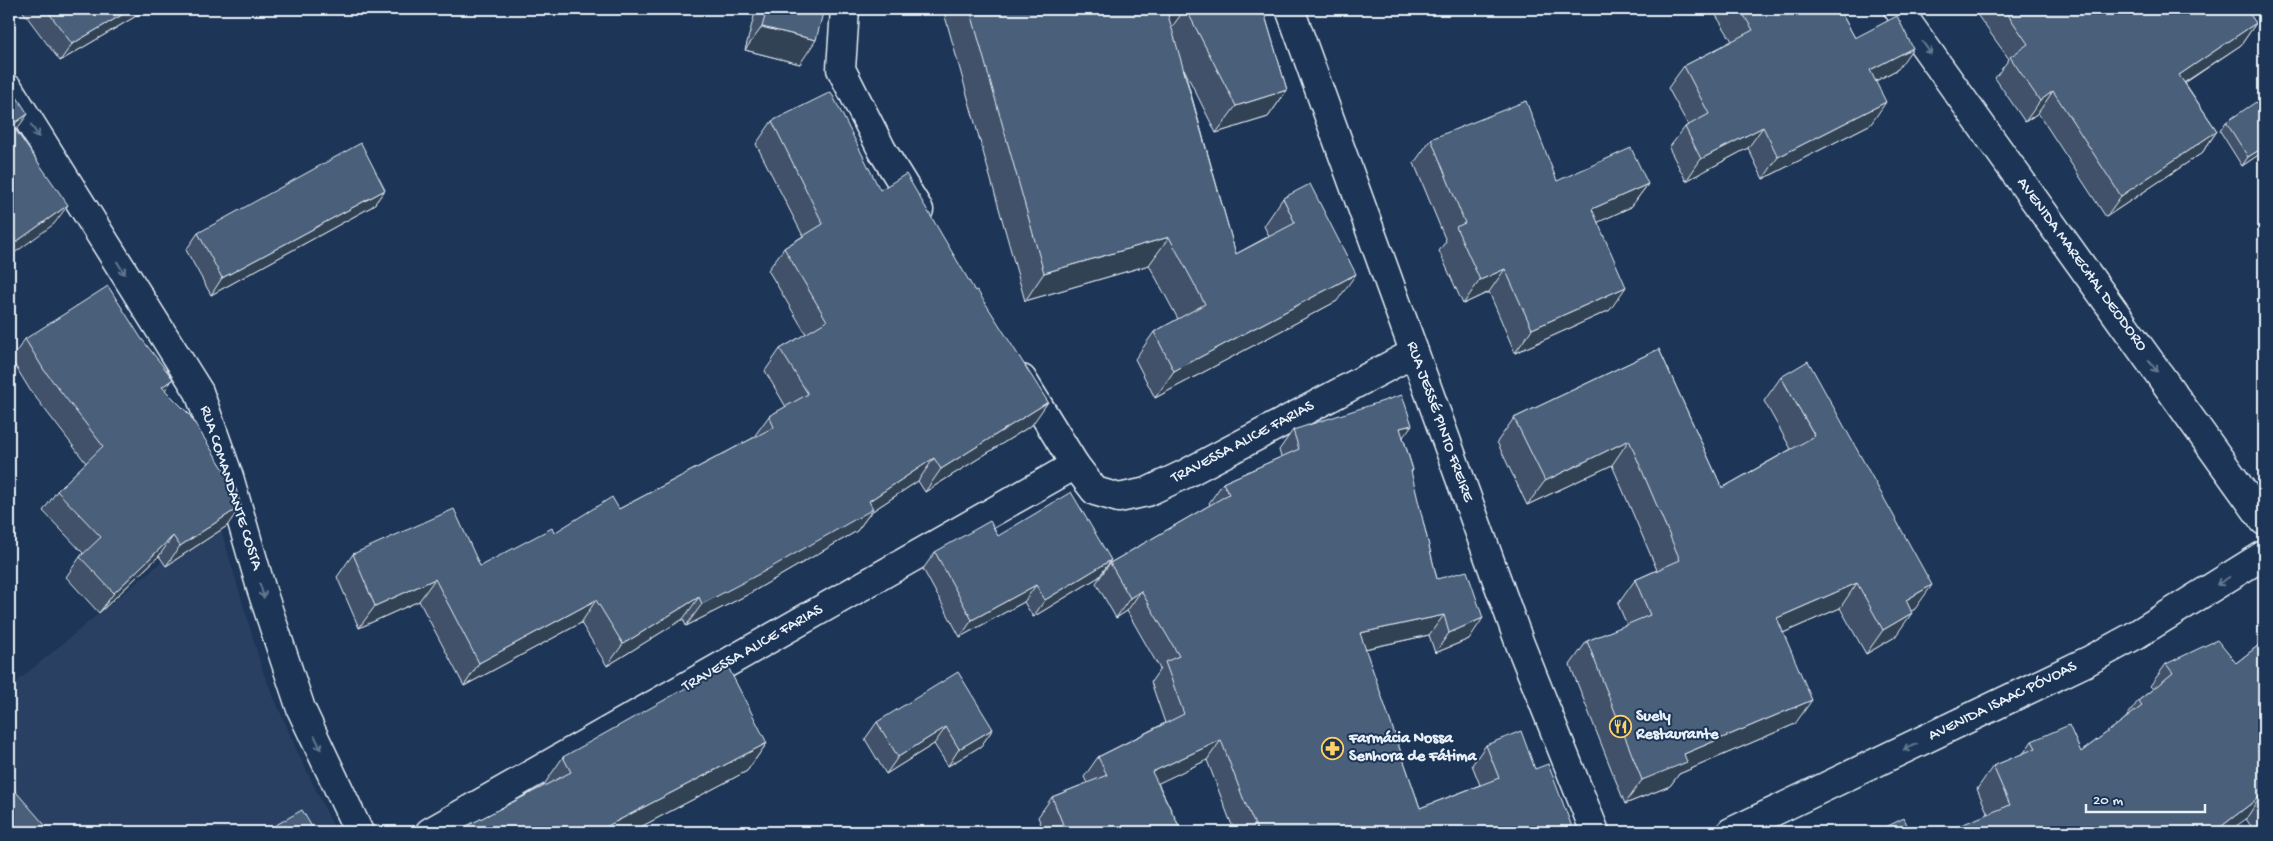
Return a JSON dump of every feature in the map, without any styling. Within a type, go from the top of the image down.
[{"type":"street","points":[[845,9],[841,70],[882,150],[934,235]]},
{"type":"street","name":"RUA JESSÉ PINTO FREIRE","points":[[1290,9],[1520,644],[1595,832]]},
{"type":"street","name":"AVENIDA MARECHAL DEODORO","points":[[1898,9],[2264,521]]},
{"type":"street","name":"RUA COMANDANTE COSTA","points":[[9,89],[199,392],[229,477],[262,592],[302,709],[359,832]]},
{"type":"street","name":"TRAVESSA ALICE FARIAS","points":[[1007,354],[1075,465],[1095,491],[1119,498],[1148,492],[1186,474],[1414,353]]},
{"type":"street","name":"TRAVESSA ALICE FARIAS","points":[[430,832],[1075,465]]},
{"type":"street","name":"AVENIDA ISAAC PÓVOAS","points":[[1731,832],[2088,661],[2134,636],[2264,555]]},
{"type":"shaded area","points":[[217,516],[263,672],[297,751],[336,832],[9,832],[9,688]]},
{"type":"building","points":[[46,9],[132,9],[72,44]]},
{"type":"building","points":[[767,9],[824,9],[816,40],[762,27]]},
{"type":"building","points":[[970,9],[1183,9],[1168,15],[1236,254],[1295,223],[1283,198],[1310,184],[1356,274],[1174,371],[1154,332],[1205,304],[1169,237],[1044,273]]},
{"type":"building","points":[[1186,9],[1263,9],[1287,90],[1236,106]]},
{"type":"building","points":[[1740,9],[1839,9],[1855,38],[1897,16],[1913,48],[1870,70],[1886,102],[1778,157],[1763,127],[1701,159],[1685,127],[1709,114],[1684,66],[1753,30]]},
{"type":"building","points":[[2004,9],[2246,9],[2256,23],[2179,75],[2217,131],[2121,196],[2053,91],[2040,101],[2010,57],[2028,44]]},
{"type":"building","points":[[9,85],[28,114],[12,125],[68,205],[9,247]]},
{"type":"building","points":[[831,92],[880,190],[906,174],[975,291],[977,290],[1048,402],[941,469],[934,458],[869,501],[873,509],[763,572],[702,604],[699,597],[623,644],[596,600],[479,663],[435,579],[375,606],[353,554],[454,509],[480,566],[552,528],[554,533],[612,497],[619,509],[774,427],[769,416],[808,394],[780,349],[827,321],[784,248],[823,224],[772,121]]},
{"type":"building","points":[[1526,101],[1557,181],[1631,148],[1648,184],[1592,209],[1626,287],[1532,329],[1505,269],[1480,280],[1456,227],[1465,223],[1431,139]]},
{"type":"building","points":[[2256,102],[2264,116],[2264,147],[2248,157],[2226,122]]},
{"type":"building","points":[[361,143],[385,190],[222,278],[198,233]]},
{"type":"building","points":[[108,286],[141,338],[173,379],[162,387],[189,414],[236,489],[241,506],[180,546],[173,536],[114,593],[80,557],[101,537],[57,491],[103,446],[44,370],[25,339]]},
{"type":"building","points":[[1659,349],[1722,488],[1815,436],[1781,377],[1808,361],[1932,585],[1906,600],[1912,613],[1883,630],[1857,583],[1777,618],[1812,700],[1684,754],[1687,762],[1642,780],[1587,641],[1650,615],[1635,580],[1680,560],[1629,440],[1545,481],[1514,418]]},
{"type":"building","points":[[1402,395],[1412,425],[1400,428],[1413,470],[1411,471],[1437,579],[1467,571],[1483,618],[1449,633],[1444,615],[1360,633],[1420,808],[1499,778],[1486,745],[1521,731],[1535,769],[1548,764],[1574,832],[1258,832],[1221,740],[1152,772],[1182,832],[1066,832],[1052,797],[1107,775],[1098,757],[1184,714],[1165,662],[1179,656],[1141,591],[1130,598],[1110,563],[1229,494],[1223,483],[1299,449],[1293,430]]},
{"type":"building","points":[[1071,492],[1111,560],[1045,600],[1036,585],[972,620],[935,552],[990,521],[998,536]]},
{"type":"building","points":[[2217,640],[2236,663],[2264,641],[2264,801],[2261,796],[2214,832],[1944,832],[2010,805],[1993,766],[2036,748],[2032,741],[2069,725],[2081,752],[2142,706],[2138,701],[2173,673],[2166,664]]},
{"type":"building","points":[[727,665],[767,743],[596,832],[462,832],[461,829],[571,772],[563,757]]},
{"type":"building","points":[[958,672],[993,729],[959,749],[946,727],[898,757],[877,722]]},
{"type":"building","points":[[9,784],[51,832],[9,832]]},
{"type":"building","points":[[302,810],[315,832],[264,832]]},
{"type":"building","points":[[1904,818],[1910,832],[1876,832]]},
{"type":"place","name":"Suely Restaurante","points":[[1620,726]]},
{"type":"place","name":"Farmácia Nossa Senhora de Fátima","points":[[1333,748]]}]
